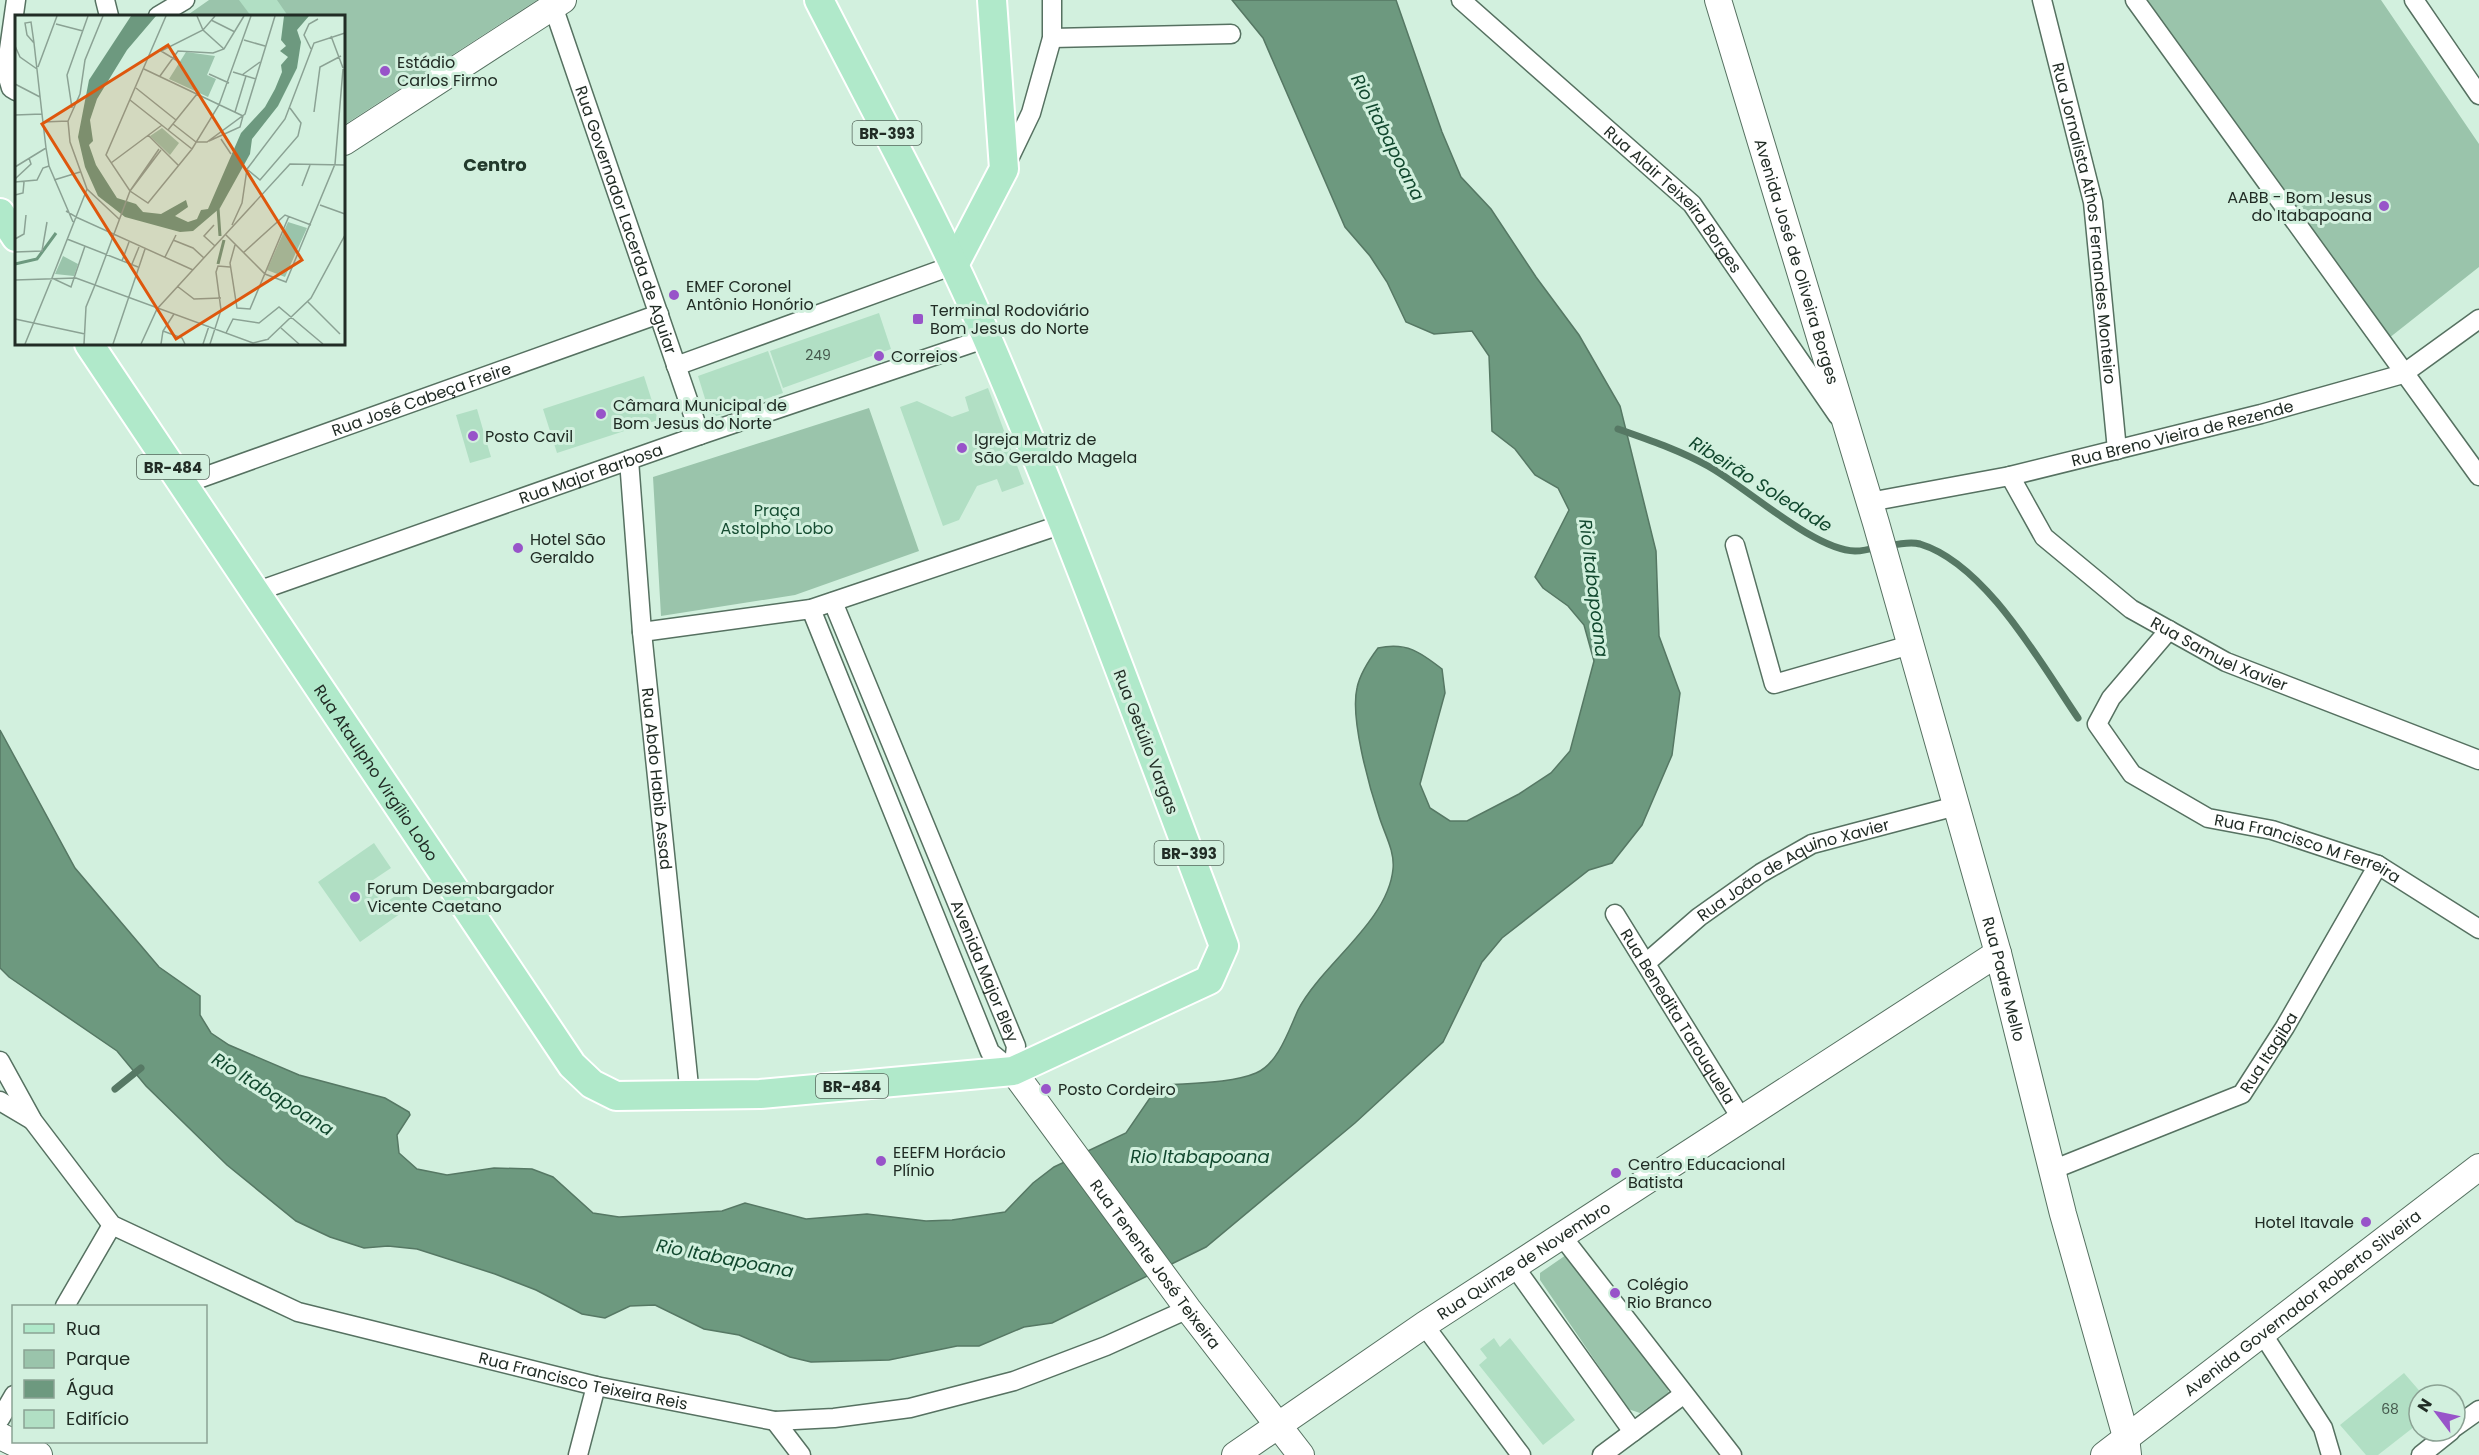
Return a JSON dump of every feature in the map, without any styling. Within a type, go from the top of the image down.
[{"type":"main road","name":"BR-393","points":[[819,0],[954,265],[987,338]]},
{"type":"main road","points":[[954,265],[1004,169],[992,0]]},
{"type":"main road","name":"Avenida José de Oliveira Borges","points":[[1718,0],[1873,513]]},
{"type":"main road","points":[[345,141],[558,3]]},
{"type":"main road","points":[[0,213],[15,236]]},
{"type":"main road","name":"Rua Getúlio Vargas","points":[[987,338],[1063,524],[1224,946],[1209,980],[1013,1071]]},
{"type":"main road","name":"Rua Ataulpho Virgílio Lobo","points":[[90,345],[572,1065],[592,1084],[616,1096],[760,1094],[1013,1071]]},
{"type":"main road","name":"Rua Padre Mello","points":[[1873,513],[1998,953],[2052,1170],[2129,1449]]},
{"type":"main road","name":"Rua Quinze de Novembro","points":[[1235,1455],[1424,1325],[1998,953]]},
{"type":"main road","name":"Rua Tenente José Teixeira","points":[[1013,1071],[1188,1310],[1301,1455]]},
{"type":"main road","name":"Avenida Governador Roberto Silveira","points":[[2104,1455],[2129,1449],[2479,1167]]},
{"type":"main road","name":"Avenida Governador Roberto Silveira","points":[[2266,1340],[2479,1186]]},
{"type":"main road","points":[[14,1443],[39,1455]]},
{"type":"street","points":[[14,90],[6,71],[16,0]]},
{"type":"street","points":[[105,0],[109,15]]},
{"type":"street","points":[[160,15],[185,0]]},
{"type":"street","points":[[1004,169],[1031,113],[1052,38],[1052,0]]},
{"type":"street","name":"Rua Alair Teixeira Borges","points":[[1461,0],[1692,204],[1849,432]]},
{"type":"street","name":"Rua Jornalista Athos Fernandes Monteiro","points":[[2042,0],[2093,202],[2117,450]]},
{"type":"street","points":[[2135,0],[2403,374],[2479,476]]},
{"type":"street","points":[[2414,0],[2479,95]]},
{"type":"street","name":"Rua Governador Lacerda de Aguiar","points":[[558,3],[700,435]]},
{"type":"street","points":[[1052,38],[1231,34]]},
{"type":"street","points":[[676,366],[954,265]]},
{"type":"street","name":"Rua José Cabeça Freire","points":[[184,484],[659,314]]},
{"type":"street","name":"Rua Breno Vieira de Rezende","points":[[1873,513],[2010,476],[2261,414],[2403,374],[2479,319]]},
{"type":"street","name":"Rua Major Barbosa","points":[[255,592],[700,435],[987,338]]},
{"type":"street","name":"Rua Abdo Habib Assad","points":[[629,460],[642,632],[690,1096]]},
{"type":"street","name":"Rua Samuel Xavier","points":[[2010,476],[2044,537],[2131,609],[2226,662],[2479,760]]},
{"type":"street","points":[[642,632],[811,609],[1063,524]]},
{"type":"street","points":[[1736,545],[1774,684],[1910,645]]},
{"type":"street","name":"Avenida Major Bley","points":[[833,602],[1016,1046],[1013,1071]]},
{"type":"street","name":"Avenida Major Bley","points":[[811,609],[990,1052],[1013,1071]]},
{"type":"street","name":"Rua Francisco M Ferreira","points":[[2169,630],[2111,698],[2097,724],[2132,774],[2208,818],[2272,830],[2378,865],[2479,929]]},
{"type":"street","name":"Rua João de Aquino Xavier","points":[[1646,963],[1699,917],[1752,879],[1812,844],[1956,806]]},
{"type":"street","name":"Rua Itagiba","points":[[2052,1170],[2242,1094],[2285,1027],[2378,865]]},
{"type":"street","name":"Rua Benedita Tarouquela","points":[[1615,914],[1741,1118]]},
{"type":"street","name":"Rua Francisco Teixeira Reis","points":[[0,1061],[33,1120],[112,1225],[298,1312],[596,1386],[775,1420],[834,1418],[910,1408],[1004,1384],[1106,1346],[1188,1310]]},
{"type":"street","points":[[0,1101],[33,1120]]},
{"type":"street","points":[[66,1305],[112,1225]]},
{"type":"street","points":[[1562,1235],[1732,1455]]},
{"type":"street","points":[[1514,1266],[1633,1432]]},
{"type":"street","points":[[1424,1325],[1521,1455]]},
{"type":"street","points":[[2266,1340],[2323,1428],[2331,1455]]},
{"type":"street","points":[[578,1455],[596,1386]]},
{"type":"street","points":[[1602,1455],[1684,1394]]},
{"type":"street","points":[[0,1419],[12,1398]]},
{"type":"street","points":[[775,1420],[801,1455]]},
{"type":"street","points":[[2421,1455],[2436,1443]]},
{"type":"green space","name":"Estádio Carlos Firmo","points":[[209,0],[537,0],[345,124],[345,15],[189,14]]},
{"type":"green space","name":"AABB - Bom Jesus do Itabapoana","points":[[2144,0],[2381,0],[2479,144],[2479,267],[2384,342]]},
{"type":"green space","name":"Praça Astolpho Lobo","points":[[869,408],[919,551],[795,595],[661,616],[653,477]]},
{"type":"green space","points":[[1566,1255],[1575,1257],[1667,1386],[1669,1393],[1640,1413],[1628,1409],[1540,1280],[1540,1273]]},
{"type":"water","name":"Rio Itabapoana","points":[[1232,0],[1396,0],[1442,132],[1461,177],[1491,209],[1536,277],[1579,335],[1620,406],[1656,551],[1659,636],[1680,693],[1672,755],[1642,825],[1612,863],[1589,870],[1502,938],[1482,962],[1443,1042],[1355,1123],[1206,1247],[1052,1323],[1024,1327],[979,1346],[957,1346],[889,1360],[811,1362],[790,1357],[739,1335],[704,1329],[655,1305],[630,1306],[605,1318],[582,1314],[536,1290],[495,1274],[417,1249],[388,1246],[364,1248],[330,1237],[296,1221],[227,1165],[146,1086],[117,1051],[9,977],[0,968],[0,730],[75,868],[159,967],[200,996],[200,1015],[211,1033],[229,1045],[299,1075],[385,1098],[409,1112],[410,1115],[397,1135],[399,1153],[417,1169],[447,1175],[494,1168],[532,1169],[553,1177],[593,1213],[619,1217],[722,1211],[745,1203],[806,1219],[867,1214],[926,1221],[952,1220],[1005,1212],[1033,1183],[1054,1167],[1126,1133],[1154,1092],[1166,1085],[1236,1079],[1264,1069],[1282,1046],[1308,993],[1367,925],[1388,888],[1393,869],[1392,856],[1366,770],[1356,716],[1358,682],[1378,648],[1397,646],[1413,650],[1442,669],[1445,693],[1420,784],[1430,808],[1450,821],[1467,821],[1519,794],[1551,773],[1570,751],[1594,661],[1584,625],[1568,606],[1543,588],[1535,577],[1569,510],[1558,488],[1535,475],[1515,449],[1492,431],[1489,356],[1472,331],[1434,334],[1406,322],[1387,282],[1370,256],[1345,227],[1263,38]]},
{"type":"building","points":[[239,0],[277,0],[287,15],[250,15]]},
{"type":"building","points":[[879,313],[891,349],[783,388],[770,351]]},
{"type":"building","points":[[768,351],[783,393],[711,418],[698,376]]},
{"type":"building","name":"Câmara Municipal de Bom Jesus do Norte","points":[[644,376],[658,420],[557,453],[543,409]]},
{"type":"building","name":"Igreja Matriz de São Geraldo Magela","points":[[988,388],[1024,484],[1002,492],[997,479],[977,486],[959,520],[943,526],[900,407],[917,401],[952,417],[969,411],[965,397]]},
{"type":"building","name":"Posto Cavil","points":[[477,409],[491,457],[470,463],[456,415]]},
{"type":"building","name":"Forum Desembargador Vicente Caetano","points":[[374,843],[391,868],[370,882],[385,903],[404,890],[414,904],[360,942],[318,882]]},
{"type":"building","points":[[1494,1338],[1500,1347],[1510,1338],[1575,1420],[1543,1445],[1479,1365],[1487,1358],[1480,1349]]},
{"type":"building","points":[[2404,1373],[2413,1383],[2407,1383],[2407,1432],[2378,1455],[2366,1455],[2340,1425]]},
{"type":"waterway","name":"Ribeirão Soledade","points":[[1618,429],[1675,450],[1708,466],[1780,516],[1820,540],[1838,548],[1855,551],[1878,547]]},
{"type":"waterway","name":"Ribeirão Soledade","points":[[1889,546],[1920,544],[1944,555],[1967,572],[2010,618],[2078,718]]},
{"type":"waterway","points":[[115,1089],[141,1068]]},
{"type":"place","name":"Estádio Carlos Firmo","points":[[385,71]]},
{"type":"place","name":"AABB - Bom Jesus do Itabapoana","points":[[2384,206]]},
{"type":"place","name":"EMEF Coronel Antônio Honório","points":[[674,295]]},
{"type":"place","name":"Terminal Rodoviário Bom Jesus do Norte","points":[[918,319]]},
{"type":"place","name":"Correios","points":[[879,356]]},
{"type":"place","name":"Câmara Municipal de Bom Jesus do Norte","points":[[601,414]]},
{"type":"place","name":"Posto Cavil","points":[[473,436]]},
{"type":"place","name":"Igreja Matriz de São Geraldo Magela","points":[[962,448]]},
{"type":"place","name":"Hotel São Geraldo","points":[[518,548]]},
{"type":"place","name":"Forum Desembargador Vicente Caetano","points":[[355,897]]},
{"type":"place","name":"Posto Cordeiro","points":[[1046,1089]]},
{"type":"place","name":"EEEFM Horácio Plínio","points":[[881,1161]]},
{"type":"place","name":"Centro Educacional Batista","points":[[1616,1173]]},
{"type":"place","name":"Hotel Itavale","points":[[2366,1222]]},
{"type":"place","name":"Colégio Rio Branco","points":[[1615,1293]]},
{"type":"district","name":"Centro","points":[[495,164]]}]
